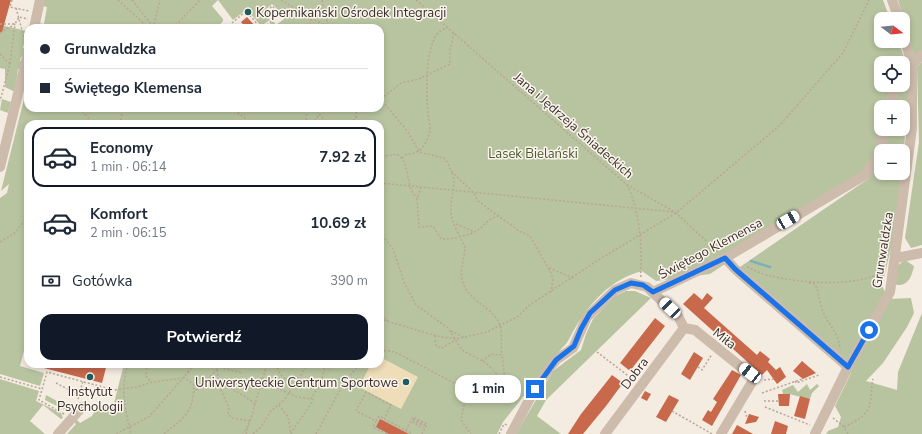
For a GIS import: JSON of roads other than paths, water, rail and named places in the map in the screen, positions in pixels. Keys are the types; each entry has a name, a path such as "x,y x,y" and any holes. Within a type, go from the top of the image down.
{"street":[{"path":"35,21 40,0"},
{"path":"892,0 896,12"},
{"path":"907,48 912,65 922,55"},
{"path":"0,167 24,62"},
{"name":"Grunwaldzka","path":"816,431 848,367 890,292 896,258 912,128 912,65"},
{"name":"Świętego Klemensa","path":"511,434 529,400 553,364 574,346 590,313 610,294 621,286 631,283 643,285 653,292 725,258 865,175 880,154 883,136"},
{"path":"896,258 922,253"},
{"path":"725,258 735,269 848,367"},
{"path":"653,292 678,316 684,328"},
{"name":"Miła","path":"684,328 695,330 752,376 752,382 721,434"},
{"name":"Dobra","path":"605,434 684,328"},
{"path":"58,434 82,407"}],"waterway":[{"path":"751,261 770,267"}],"place":[{"name":"Kopernikański Ośrodek Integracji","path":"248,12"},
{"name":"Instytut Psychologii","path":"90,377"},
{"name":"Uniwersyteckie Centrum Sportowe","path":"406,382"}],"park label":[{"name":"Lasek Bielański","path":"533,153"}]}
